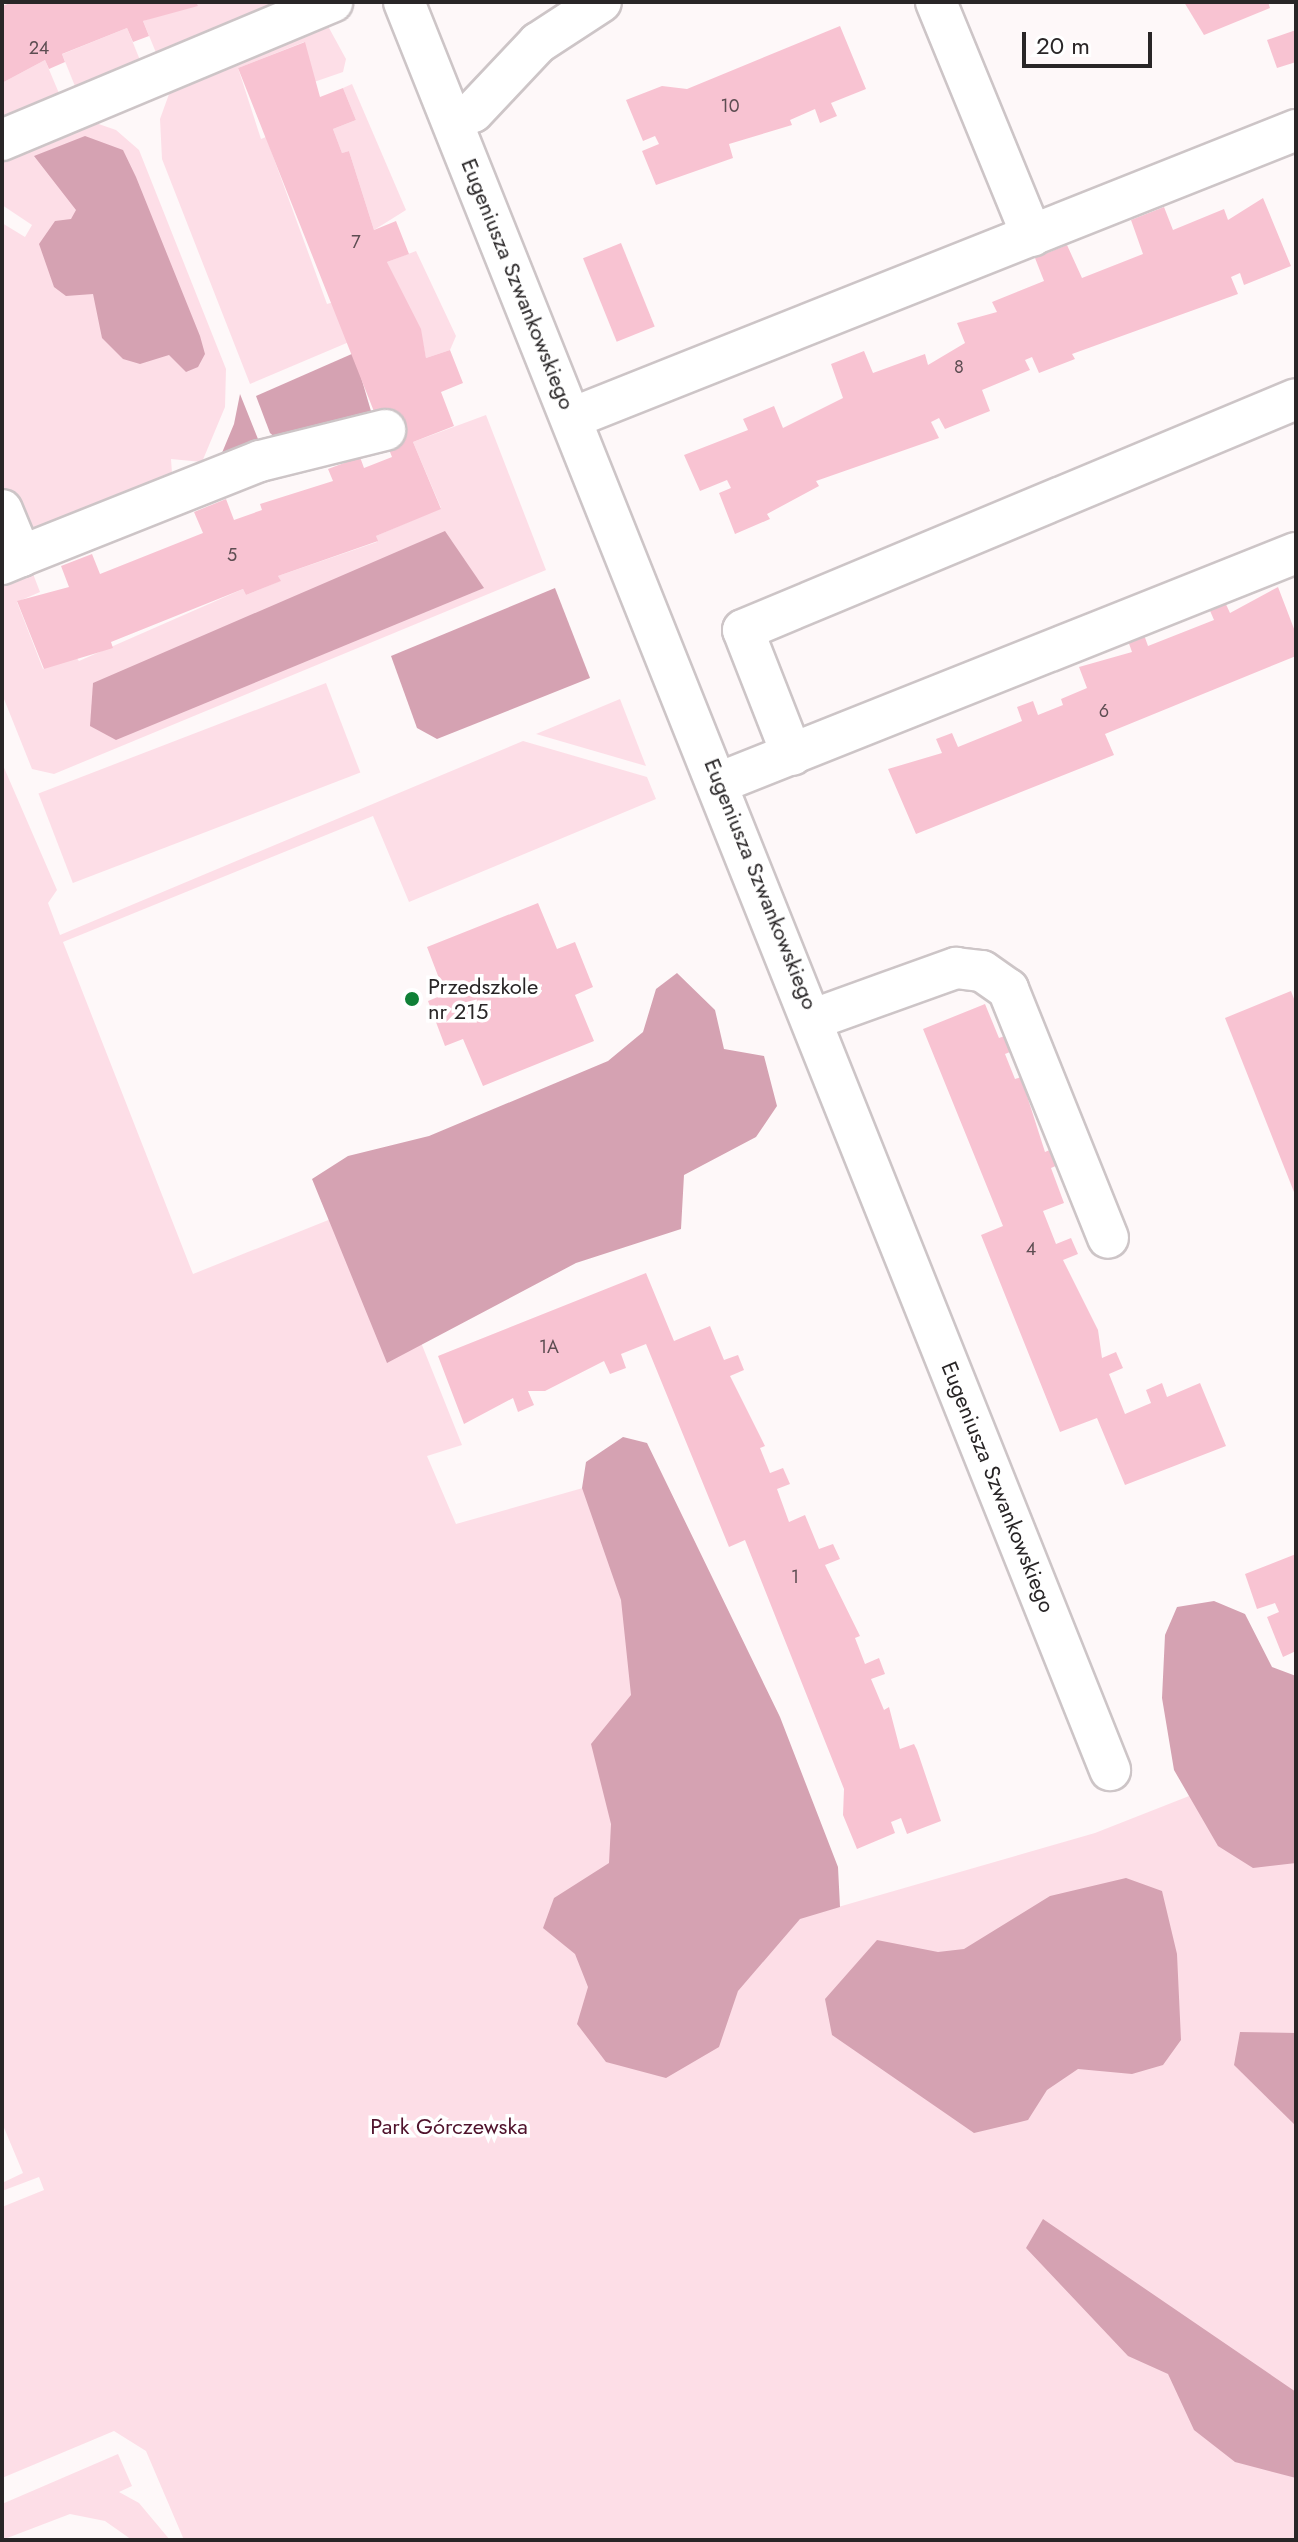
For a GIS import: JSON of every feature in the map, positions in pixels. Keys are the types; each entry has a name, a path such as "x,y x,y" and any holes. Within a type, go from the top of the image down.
{"street":[{"path":"2,140 332,2"},
{"name":"Eugeniusza Szwankowskiego","path":"404,2 721,782 1110,1770"},
{"path":"452,120 473,112 538,43 601,2"},
{"path":"936,2 1032,236"},
{"path":"572,418 1296,130"},
{"path":"792,755 743,630 1296,399"},
{"path":"2,510 12,560 260,461 385,430"},
{"path":"721,782 1296,553"},
{"path":"814,1019 956,968 982,971 1008,989 1108,1238"}],"green space":[{"path":"196,2 302,2 159,60 143,21"},
{"path":"323,17 346,59 343,72 314,82 304,42 238,68 261,139 266,137 327,304 334,302 349,342 250,384 162,159 160,119 173,83"},
{"path":"127,28 142,65 77,91 62,54"},
{"path":"45,60 61,98 2,127 2,83"},
{"path":"352,84 406,210 374,230 349,151 342,153 333,129 356,120 343,88"},
{"path":"87,120 116,130 139,150 226,369 225,407 202,462 171,459 172,473 162,485 39,535 18,527 2,487 2,223 25,237 32,225 2,205 2,146"},
{"path":"416,251 456,336 450,350 426,358 420,329 387,262"},
{"path":"486,415 546,570 54,774 32,769 2,694 2,578 30,566 40,592 17,602 43,669 75,656 79,661 243,589 246,595 280,581 278,576 377,542 376,536 441,508 413,442"},
{"path":"326,683 360,773 73,883 38,793"},
{"path":"620,699 646,766 536,734"},
{"name":"Park Górczewska","path":"523,741 647,777 656,799 409,902 373,816 63,942 193,1274 366,1205 462,1445 427,1456 456,1524 618,1478 800,1918 1095,1833 1296,1754 1296,2540 184,2540 146,2451 114,2431 2,2478 2,2207 44,2190 39,2177 2,2191 2,2183 23,2173 2,2123 2,763 57,890 48,903 60,935"},
{"path":"118,2454 132,2486 119,2492 139,2503 170,2540 132,2540 105,2521 70,2514 2,2540 2,2504"}],"shaded area":[{"path":"85,136 123,150 200,336 205,354 198,367 186,372 169,355 140,364 123,359 102,338 93,294 66,296 54,287 39,244 55,221 71,219 76,210 34,156"},
{"path":"354,353 373,418 277,439 270,433 256,396"},
{"path":"240,394 258,439 219,460 234,424"},
{"path":"445,531 484,588 116,740 90,726 93,683"},
{"path":"555,588 590,678 437,739 417,728 391,656"},
{"path":"677,973 715,1010 724,1049 764,1056 777,1106 756,1137 684,1175 681,1229 576,1263 387,1363 312,1179 348,1156 429,1136 608,1061 643,1032 656,989"},
{"path":"623,1437 647,1443 780,1717 838,1867 840,1907 800,1919 738,1991 719,2047 666,2078 606,2062 577,2024 588,1987 575,1954 543,1928 554,1898 609,1863 611,1824 591,1744 631,1695 621,1600 582,1488 586,1462"},
{"path":"1214,1601 1245,1614 1272,1667 1296,1676 1296,1863 1253,1868 1218,1846 1174,1770 1162,1698 1165,1635 1177,1607"},
{"path":"1126,1878 1162,1891 1177,1954 1181,2040 1163,2065 1132,2074 1078,2069 1047,2090 1028,2120 974,2133 832,2035 825,1999 877,1940 938,1952 964,1949 1050,1896"},
{"path":"1240,2032 1296,2033 1296,2126 1234,2065"},
{"path":"1043,2219 1296,2392 1296,2478 1235,2462 1194,2430 1168,2374 1128,2356 1026,2248"}],"building":[{"path":"13,2 196,2 198,6 143,21 149,36 133,42 127,28 62,54 65,62 49,69 45,60 2,83 2,6"},
{"path":"1184,2 1268,2 1270,8 1204,35"},
{"path":"840,26 866,89 831,103 837,116 820,123 815,109 790,120 792,125 729,144 733,158 656,185 642,151 659,144 655,136 643,141 626,100 662,86 687,89"},
{"path":"1296,30 1296,62 1277,68 1267,40"},
{"path":"305,42 320,97 343,88 356,120 333,129 342,153 349,151 374,230 396,221 409,254 387,262 421,329 426,358 450,350 463,383 441,392 454,426 413,442 441,509 376,536 378,541 278,576 281,581 246,595 243,589 111,642 113,648 44,669 17,601 69,587 61,566 92,554 100,574 203,533 194,512 226,499 234,520 262,510 260,504 333,481 328,469 360,457 364,468 392,457 238,68"},
{"path":"1263,198 1291,266 1244,285 1240,273 1231,277 1238,294 1072,354 1075,359 1039,373 1032,357 1025,360 1030,370 982,390 990,411 945,429 939,418 931,422 939,438 816,481 819,486 767,514 770,519 735,534 719,493 731,488 727,480 700,491 684,455 748,430 743,419 774,406 783,428 843,398 831,364 864,351 873,373 925,354 928,365 965,343 957,323 997,312 992,302 1044,281 1035,258 1067,245 1082,278 1143,254 1131,220 1164,207 1173,230 1224,209 1228,220"},
{"path":"621,243 655,326 617,342 583,258"},
{"path":"1278,587 1296,634 1296,656 1105,734 1114,755 916,834 888,769 942,753 936,739 952,733 958,747 1022,721 1017,707 1033,701 1038,715 1063,705 1061,699 1087,688 1079,667 1132,652 1127,638 1143,632 1148,646 1214,620 1208,606 1224,600 1230,613"},
{"path":"538,903 557,949 575,942 593,987 575,995 594,1041 483,1086 463,1039 445,1046 428,1001 445,994 427,947"},
{"path":"1291,991 1296,1004 1296,1197 1225,1018"},
{"path":"985,1004 999,1038 1013,1033 1020,1048 1005,1054 1015,1079 1021,1077 1045,1152 1059,1146 1065,1162 1051,1168 1064,1203 1043,1211 1056,1244 1071,1238 1078,1254 1063,1260 1098,1330 1102,1358 1116,1352 1123,1368 1109,1374 1125,1414 1151,1403 1146,1390 1162,1383 1167,1397 1200,1383 1226,1446 1125,1485 1097,1418 1060,1432 981,1235 1003,1226 923,1029"},
{"path":"646,1273 674,1341 710,1326 724,1360 738,1355 744,1370 730,1376 765,1446 760,1448 770,1473 783,1468 790,1484 777,1489 789,1522 805,1515 819,1549 833,1544 840,1559 825,1565 860,1636 855,1638 865,1664 879,1658 885,1674 871,1679 884,1710 889,1707 900,1749 914,1744 917,1750 941,1821 907,1834 901,1818 891,1822 895,1833 857,1849 843,1815 844,1789 745,1540 729,1547 646,1344 621,1354 626,1368 610,1374 604,1361 545,1391 528,1391 534,1405 518,1412 513,1398 464,1424 438,1356"},
{"path":"1296,1554 1296,1651 1283,1657 1267,1617 1279,1612 1275,1603 1257,1609 1245,1574"}],"place":[{"name":"Przedszkole nr 215","path":"412,999"}]}
